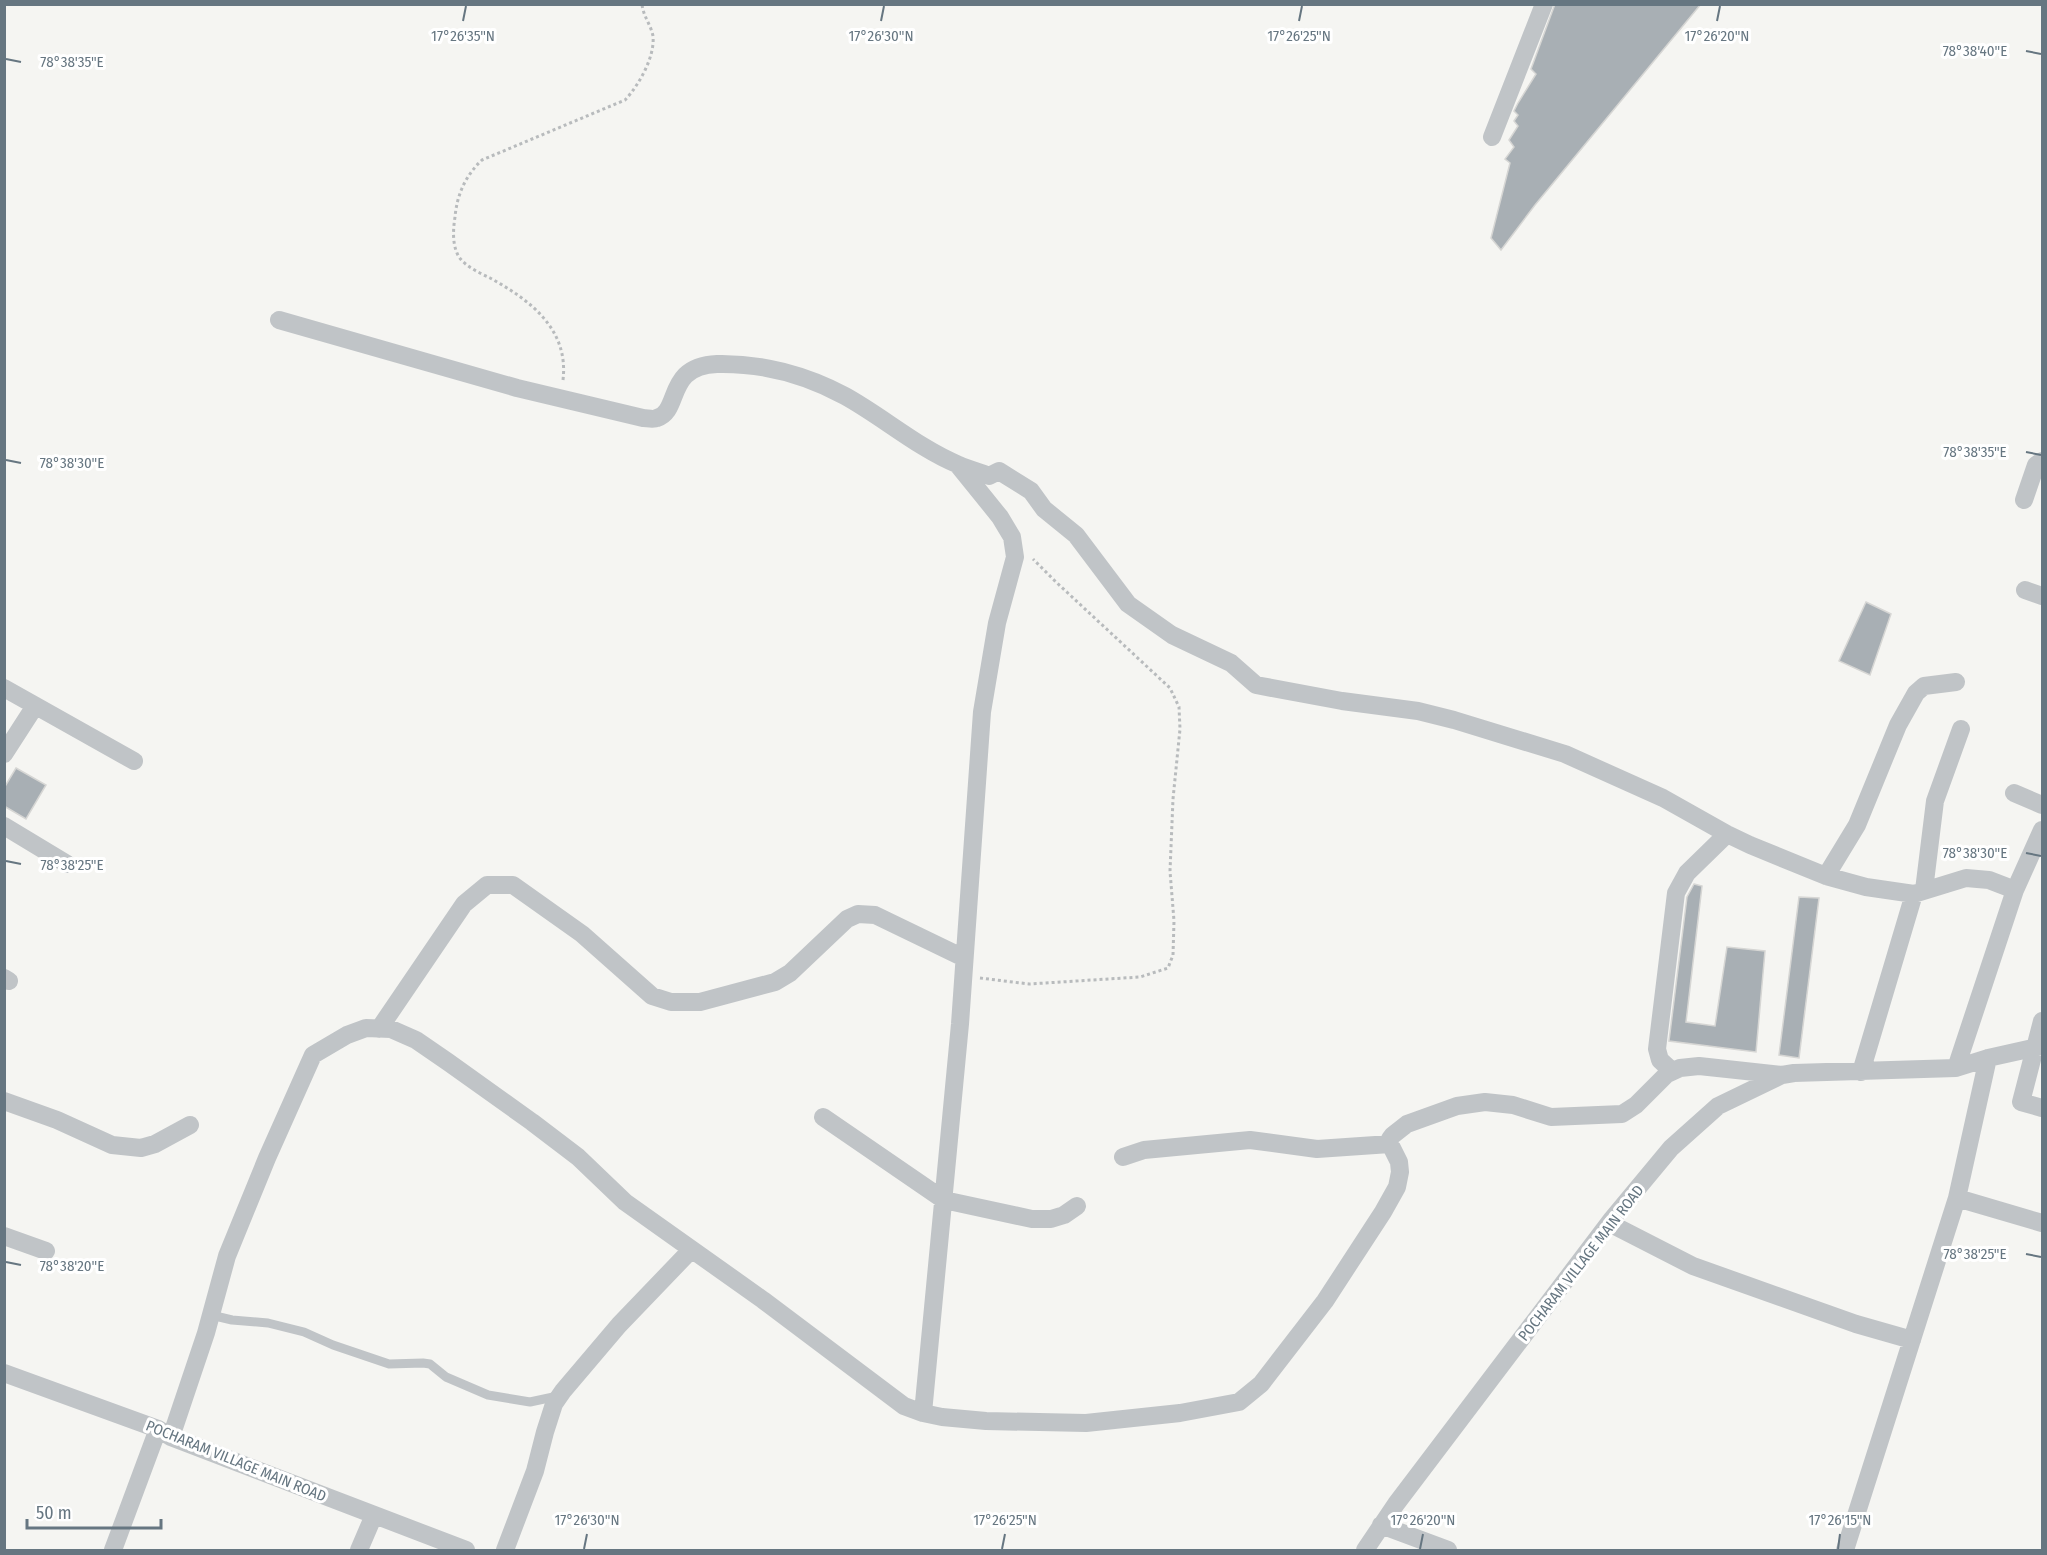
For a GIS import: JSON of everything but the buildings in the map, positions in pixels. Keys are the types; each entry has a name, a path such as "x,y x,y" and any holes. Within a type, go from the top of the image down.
{"street":[{"path":"1492,137 1544,4"},
{"path":"279,320 434,366 560,400 643,418 657,418 664,412 681,379 690,371 705,364 757,366 804,378 846,397 957,465 989,476 999,471 1031,491 1044,509 1076,535 1128,604 1172,635 1232,663 1256,685 1342,701 1418,711 1565,754 1663,798 1727,834 1826,876 1866,887 1919,892 1966,878 1989,880 2015,890"},
{"path":"2024,500 2036,465 2043,461"},
{"path":"923,1413 963,977 982,712 997,623 1015,557 1012,537 1000,517 957,465"},
{"path":"2025,590 2043,596"},
{"path":"1826,876 1857,825 1898,725 1916,693 1924,686 1956,682"},
{"path":"4,688 134,762"},
{"path":"4,754 35,706"},
{"path":"1862,1072 1919,892 1935,801 1961,729"},
{"path":"2014,793 2043,805"},
{"path":"4,826 67,864"},
{"path":"1956,1068 2015,890 2043,830"},
{"path":"1672,1071 1660,1060 1657,1049 1676,892 1687,873 1727,834"},
{"path":"379,1029 464,904 487,885 513,885 582,933 652,996 671,1002 699,1002 776,982 790,973 847,919 858,914 875,915 964,958"},
{"path":"2043,1021 2038,1048 2021,1102 2043,1108"},
{"path":"113,1551 165,1433 211,1315 227,1256 313,1055 347,1035 366,1028 391,1029 416,1040 473,1079 578,1157 625,1202 763,1300 904,1406 942,1417 986,1420 1086,1423 1180,1413 1239,1402 1261,1384 1325,1301 1383,1212 1397,1187 1400,1172 1399,1162 1390,1144 1393,1135 1407,1124 1457,1106 1485,1102 1513,1105 1551,1117 1622,1114 1636,1106 1667,1074 1680,1068 1699,1066 1782,1075"},
{"name":"POCHARAM VILLAGE MAIN ROAD","path":"1365,1551 1381,1526 1609,1223 1671,1149 1718,1106 1782,1075 1956,1068 1988,1058 2038,1048"},
{"path":"1845,1551 1957,1198 1988,1058"},
{"path":"4,1101 57,1120 112,1145 141,1148 155,1144 190,1125"},
{"path":"823,1117 944,1200 1032,1219 1052,1219 1064,1215 1077,1206"},
{"path":"1123,1157 1144,1150 1250,1140 1317,1149 1390,1144"},
{"path":"1957,1198 2043,1223"},
{"path":"1609,1223 1693,1266 1856,1324 1912,1340"},
{"path":"4,1236 46,1251"},
{"path":"505,1551 535,1471 544,1431 554,1404 619,1325 690,1250"},
{"name":"POCHARAM VILLAGE MAIN ROAD","path":"4,1373 165,1433 466,1551"},
{"path":"359,1551 374,1515"},
{"path":"1381,1526 1448,1551"}],"lane":[{"path":"211,1315 232,1320 268,1323 304,1332 333,1345 388,1364 430,1364 446,1377 488,1395 530,1402 560,1395"}],"path":[{"path":"560,400 564,366 556,336 538,310 515,292 471,268 459,258 453,236 455,210 464,181 482,160 626,100 637,88 648,65 653,36 642,4"},
{"path":"963,977 1029,984 1140,977 1168,968 1173,955 1170,871 1173,799 1180,729 1179,707 1170,688 1056,582 1012,537"}]}
